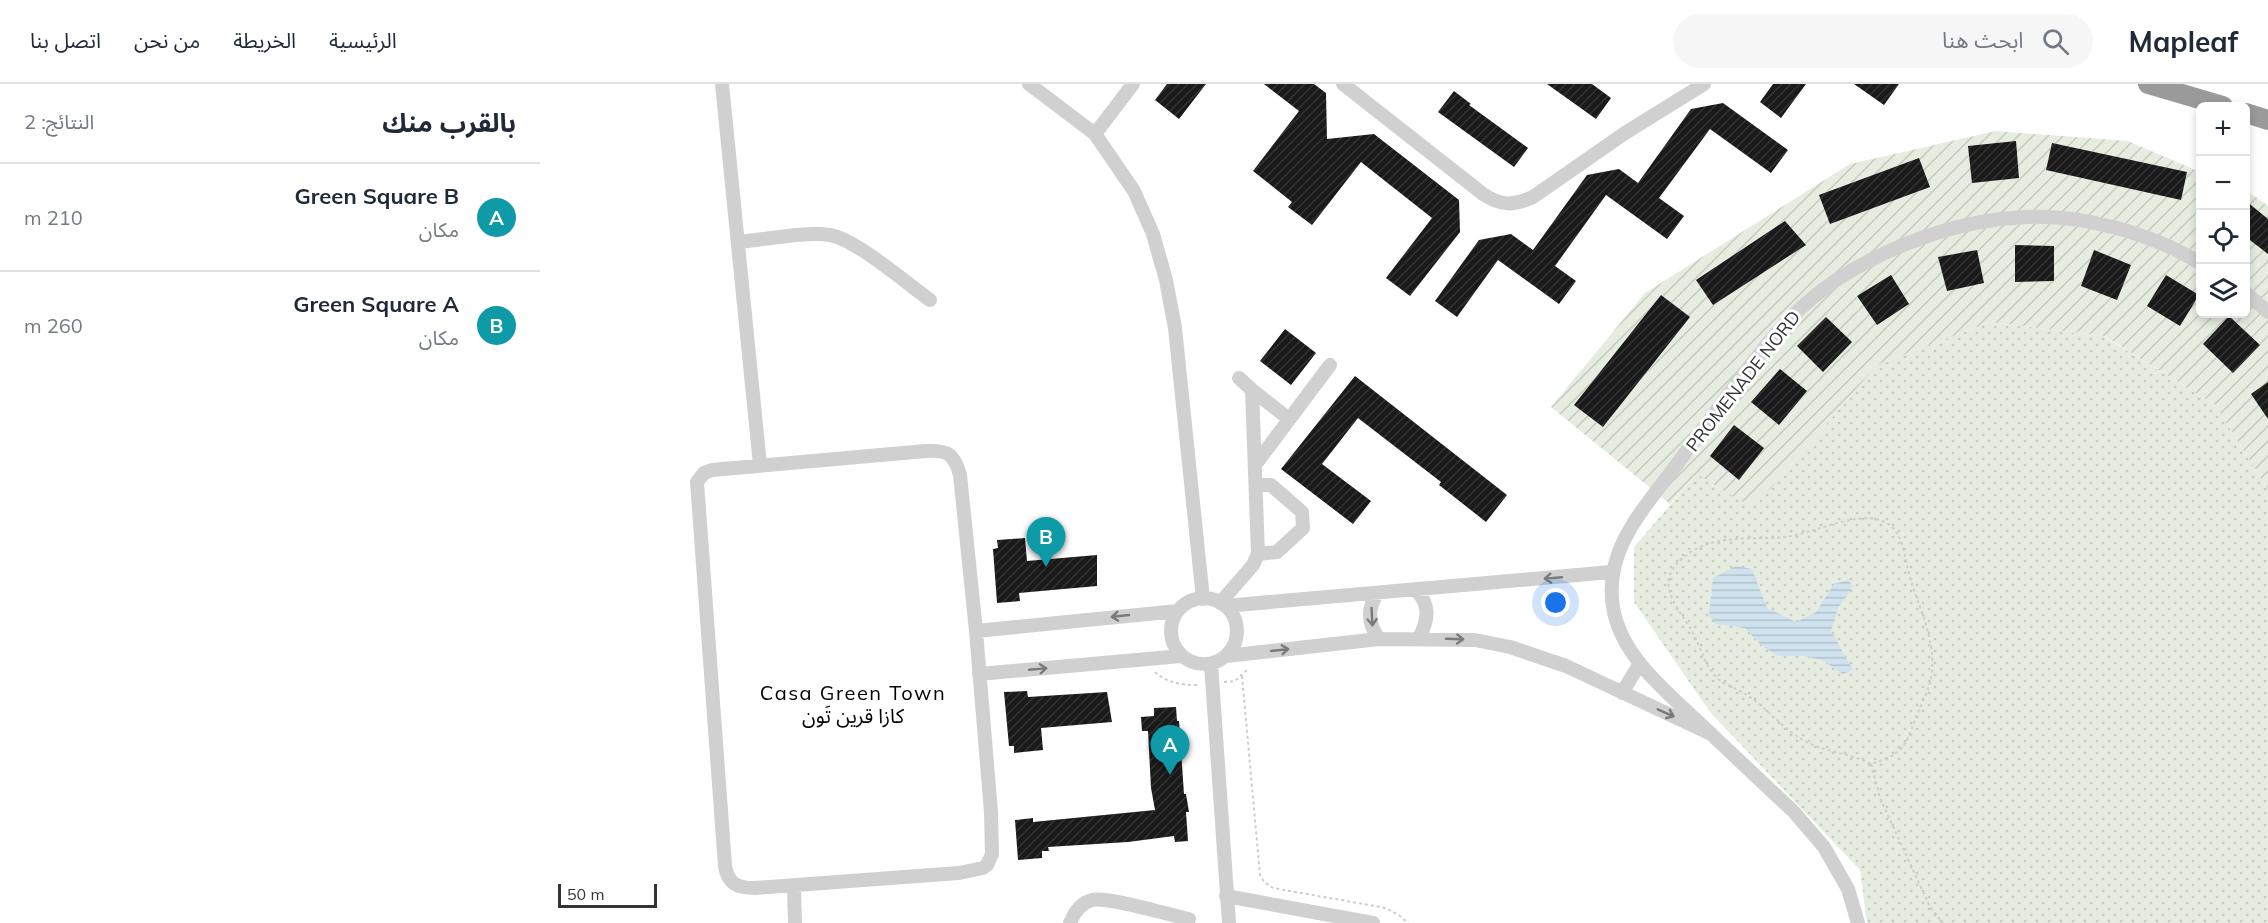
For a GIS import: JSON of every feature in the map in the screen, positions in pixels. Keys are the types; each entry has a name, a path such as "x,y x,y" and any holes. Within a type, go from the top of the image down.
{"highway":[{"path":"2148,84 2209,102"},
{"path":"2250,114 2268,120"}],"street":[{"path":"722,84 760,465"},
{"path":"1029,84 1095,134 1126,178 1153,234 1167,280 1176,336 1203,599"},
{"path":"1095,134 1132,84"},
{"path":"1343,84 1483,194 1501,204 1533,197 1625,133 1704,84"},
{"name":"PROMENADE NORD","path":"1611,573 1619,547 1625,537 1700,432 1778,331 1811,299 1866,263 1948,230 1996,219 2027,217 2080,221 2115,228 2150,240 2196,261"},
{"path":"738,242 816,234 838,237 855,245 930,300"},
{"path":"2250,296 2268,312"},
{"path":"1255,465 1330,365"},
{"path":"1239,378 1289,418"},
{"path":"1223,604 1253,565 1258,554 1252,390"},
{"path":"926,451 942,451 950,455 957,464 961,482 976,631 991,820 992,854 987,865 977,871 754,888 739,887 728,879 725,866 696,488 700,477 708,471 760,465 926,451"},
{"path":"1256,485 1271,485 1302,512 1304,520 1303,528 1276,552 1258,554"},
{"path":"1711,734 1566,666 1510,647 1475,640 1379,639 1226,656 1211,664 1192,662 1182,656 1174,646 1171,634 1172,622 1178,611 1187,603 1203,599 1223,604 1377,594 1611,573 1613,608 1627,647 1711,734 1794,812 1824,848 1848,889 1858,923"},
{"path":"1416,590 1426,604 1427,615 1419,638"},
{"path":"1377,594 1372,603 1370,619 1379,639"},
{"path":"1223,604 1235,619 1237,631 1233,647 1226,656"},
{"path":"976,631 1178,611"},
{"path":"979,674 1182,656"},
{"path":"1622,693 1640,663"},
{"path":"1211,664 1229,923"},
{"path":"794,886 795,923"},
{"path":"1226,896 1373,923"},
{"path":"1070,923 1078,908 1084,903 1100,899 1189,919"}],"path":[{"path":"1855,519 1877,519 1894,528 1901,539 1907,570 1928,629 1932,651 1931,678 1906,745 1897,752 1871,764 1805,741 1752,699 1715,676 1670,594 1670,574 1682,558 1693,550 1721,541 1795,535 1855,519"},
{"path":"1212,683 1235,681 1263,652"},
{"path":"1146,659 1163,679 1181,685 1197,685"},
{"path":"1242,676 1260,875 1264,882 1273,888 1386,909 1408,923"},
{"path":"1871,764 1880,798 1930,907 1942,923"}],"shaded area":[{"path":"1996,131 2128,141 2196,170 2196,318 2250,318 2250,194 2268,206 2268,489 2215,405 2104,336 1990,322 1877,365 1771,488 1747,505 1697,474 1670,504 1551,407 1645,293 1850,164"},
{"path":"1990,322 2103,336 2215,405 2268,489 2268,923 1867,923 1860,870 1710,712 1634,602 1634,547 1697,474 1771,488 1877,365"}],"water":[{"path":"1736,566 1752,569 1767,608 1796,622 1816,612 1834,584 1848,580 1853,586 1838,608 1831,631 1853,670 1843,674 1822,660 1804,656 1778,656 1761,645 1745,628 1716,624 1709,615 1713,578"}],"building":[{"path":"1167,84 1206,84 1179,119 1155,100"},
{"path":"1264,84 1314,84 1326,93 1327,139 1374,134 1459,200 1460,232 1410,296 1386,278 1432,218 1361,162 1312,225 1288,207 1292,202 1253,171 1299,111"},
{"path":"1547,84 1592,84 1611,98 1596,119"},
{"path":"1773,84 1806,84 1781,118 1760,102"},
{"path":"1854,84 1899,84 1884,105"},
{"path":"1454,91 1471,104 1469,105 1528,148 1514,167 1438,112"},
{"path":"1723,103 1788,150 1771,173 1710,129 1659,198 1684,216 1667,239 1606,195 1555,266 1576,281 1559,304 1498,260 1457,317 1435,301 1479,240 1511,234 1533,250 1587,175 1619,169 1638,183 1691,109"},
{"path":"2016,141 2019,178 1972,183 1968,146"},
{"path":"2052,143 2187,172 2181,200 2046,170"},
{"path":"1919,158 1930,187 1830,224 1819,195"},
{"path":"2250,204 2268,219 2268,254 2250,240"},
{"path":"1785,221 1806,245 1713,305 1696,280"},
{"path":"2015,245 2054,246 2054,281 2015,282"},
{"path":"1977,250 1984,283 1947,291 1938,257"},
{"path":"2094,250 2131,265 2117,300 2081,286"},
{"path":"1891,275 1909,304 1877,325 1857,296"},
{"path":"2166,275 2196,293 2196,300 2180,326 2147,306"},
{"path":"1661,295 1690,317 1603,427 1574,405"},
{"path":"1826,317 1852,342 1823,372 1797,346"},
{"path":"2227,318 2231,318 2260,345 2233,373 2203,344"},
{"path":"1285,329 1316,353 1291,385 1260,361"},
{"path":"1780,369 1807,391 1779,425 1751,402"},
{"path":"1355,376 1507,495 1486,522 1439,485 1441,482 1358,418 1322,464 1371,501 1353,524 1281,469"},
{"path":"2268,382 2268,419 2251,394"},
{"path":"1734,425 1764,448 1739,480 1710,456"},
{"path":"1025,538 1027,561 1097,555 1097,586 1019,593 1020,601 997,603 993,549 998,548 997,540"},
{"path":"1027,691 1028,697 1107,692 1112,722 1041,728 1043,750 1014,753 1014,746 1009,746 1004,692"},
{"path":"1176,707 1184,794 1186,794 1189,812 1186,812 1188,841 1175,842 1174,836 1128,842 1048,847 1049,851 1042,851 1042,858 1018,860 1015,820 1033,818 1033,822 1155,810 1151,788 1148,731 1142,731 1141,717 1154,716 1154,708"}],"place":[{"name":"Green Square A","path":"1046,567"},
{"name":"Green Square B","path":"1170,775"}],"district":[{"name":"Casa Green Town كازا قرين تَون","path":"853,704"}]}
